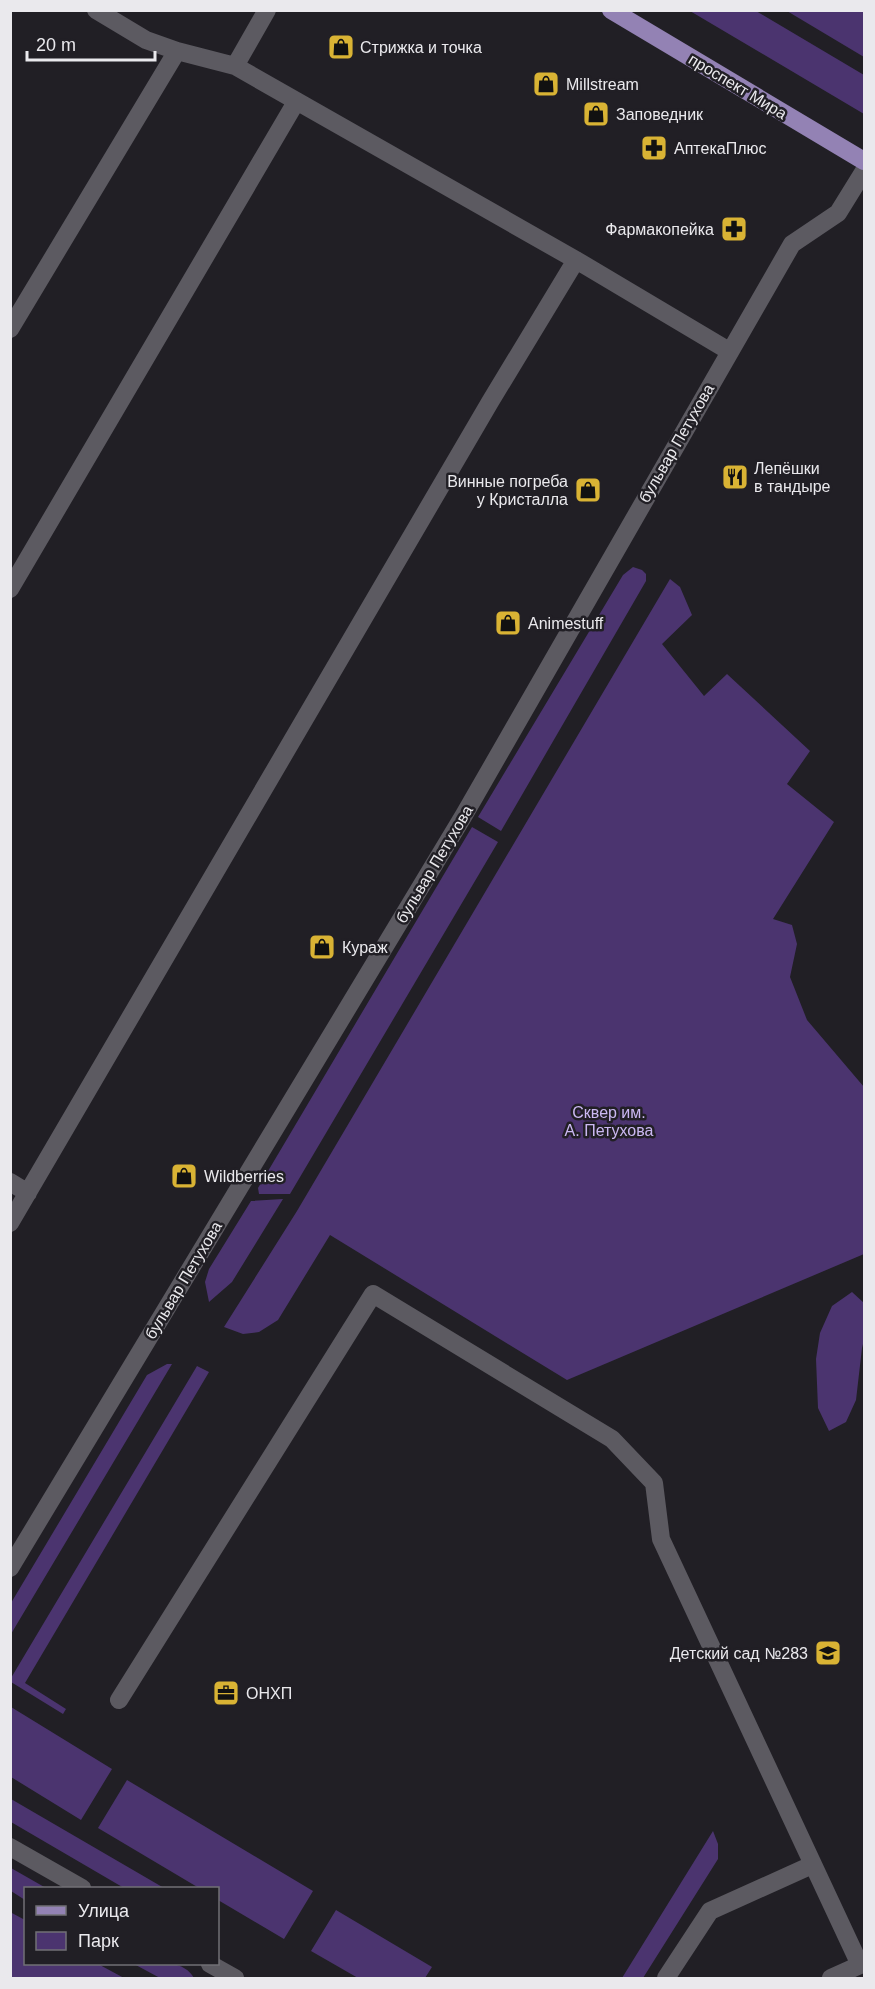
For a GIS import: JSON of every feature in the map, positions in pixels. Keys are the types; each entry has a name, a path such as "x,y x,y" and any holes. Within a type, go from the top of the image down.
{"main road":[{"name":"проспект Мира","path":"611,10 864,161"}],"street":[{"path":"96,10 146,40 177,51 235,66 576,260 729,351"},
{"path":"235,66 267,10"},
{"path":"10,329 177,51"},
{"path":"10,589 296,102"},
{"name":"бульвар Петухова","path":"10,1568 464,815 792,244 838,213 864,171"},
{"path":"10,1223 490,402 576,260"},
{"path":"10,1182 28,1193"},
{"path":"118,1700 373,1294 612,1439 654,1483 661,1539 860,1965 831,1978"},
{"path":"10,1847 80,1887"},
{"path":"666,1978 710,1911 812,1865"},
{"path":"212,1965 235,1978"}],"green space":[{"path":"690,11 756,11 864,75 864,114"},
{"path":"787,11 864,11 864,57"},
{"path":"633,567 646,574 646,581 501,831 478,817 623,575"},
{"name":"Сквер им. А. Петухова","path":"670,579 680,587 692,615 662,644 704,696 727,674 810,751 787,784 834,822 773,919 792,925 797,944 790,977 807,1020 864,1087 864,1254 567,1380 330,1235 278,1320 259,1332 243,1334 224,1327 297,1211"},
{"path":"472,827 498,842 290,1194 259,1194 258,1188"},
{"path":"283,1199 232,1282 209,1302 205,1282 209,1269 251,1201"},
{"path":"852,1292 864,1303 864,1340 856,1400 846,1422 829,1431 818,1408 816,1359 820,1333 832,1306"},
{"path":"167,1364 172,1364 11,1634 11,1603 147,1375"},
{"path":"197,1366 209,1372 25,1683 66,1709 63,1714 11,1682 11,1678"},
{"path":"11,1707 112,1769 81,1820 11,1777"},
{"path":"127,1780 313,1891 284,1939 219,1901 219,1887 197,1887 98,1828"},
{"path":"11,1799 162,1887 122,1887 11,1822"},
{"path":"713,1831 718,1844 718,1859 643,1978 622,1978"},
{"path":"11,1868 44,1887 24,1887 24,1899 11,1891"},
{"path":"336,1910 432,1967 425,1978 358,1978 311,1951"},
{"path":"10,1912 24,1919 24,1965 100,1965 124,1978 11,1978"},
{"path":"136,1965 175,1965 183,1967 194,1978 160,1978"}],"place":[{"name":"Стрижка и точка","path":"341,47"},
{"name":"Millstream","path":"546,84"},
{"name":"Заповедник","path":"596,114"},
{"name":"АптекаПлюс","path":"654,148"},
{"name":"Фармакопейка","path":"734,229"},
{"name":"Лепёшки в тандыре","path":"735,477"},
{"name":"Винные погреба у Кристалла","path":"588,490"},
{"name":"Animestuff","path":"508,623"},
{"name":"Кураж","path":"322,947"},
{"name":"Wildberries","path":"184,1176"},
{"name":"Детский сад №283","path":"828,1653"},
{"name":"ОНХП","path":"226,1693"}]}
